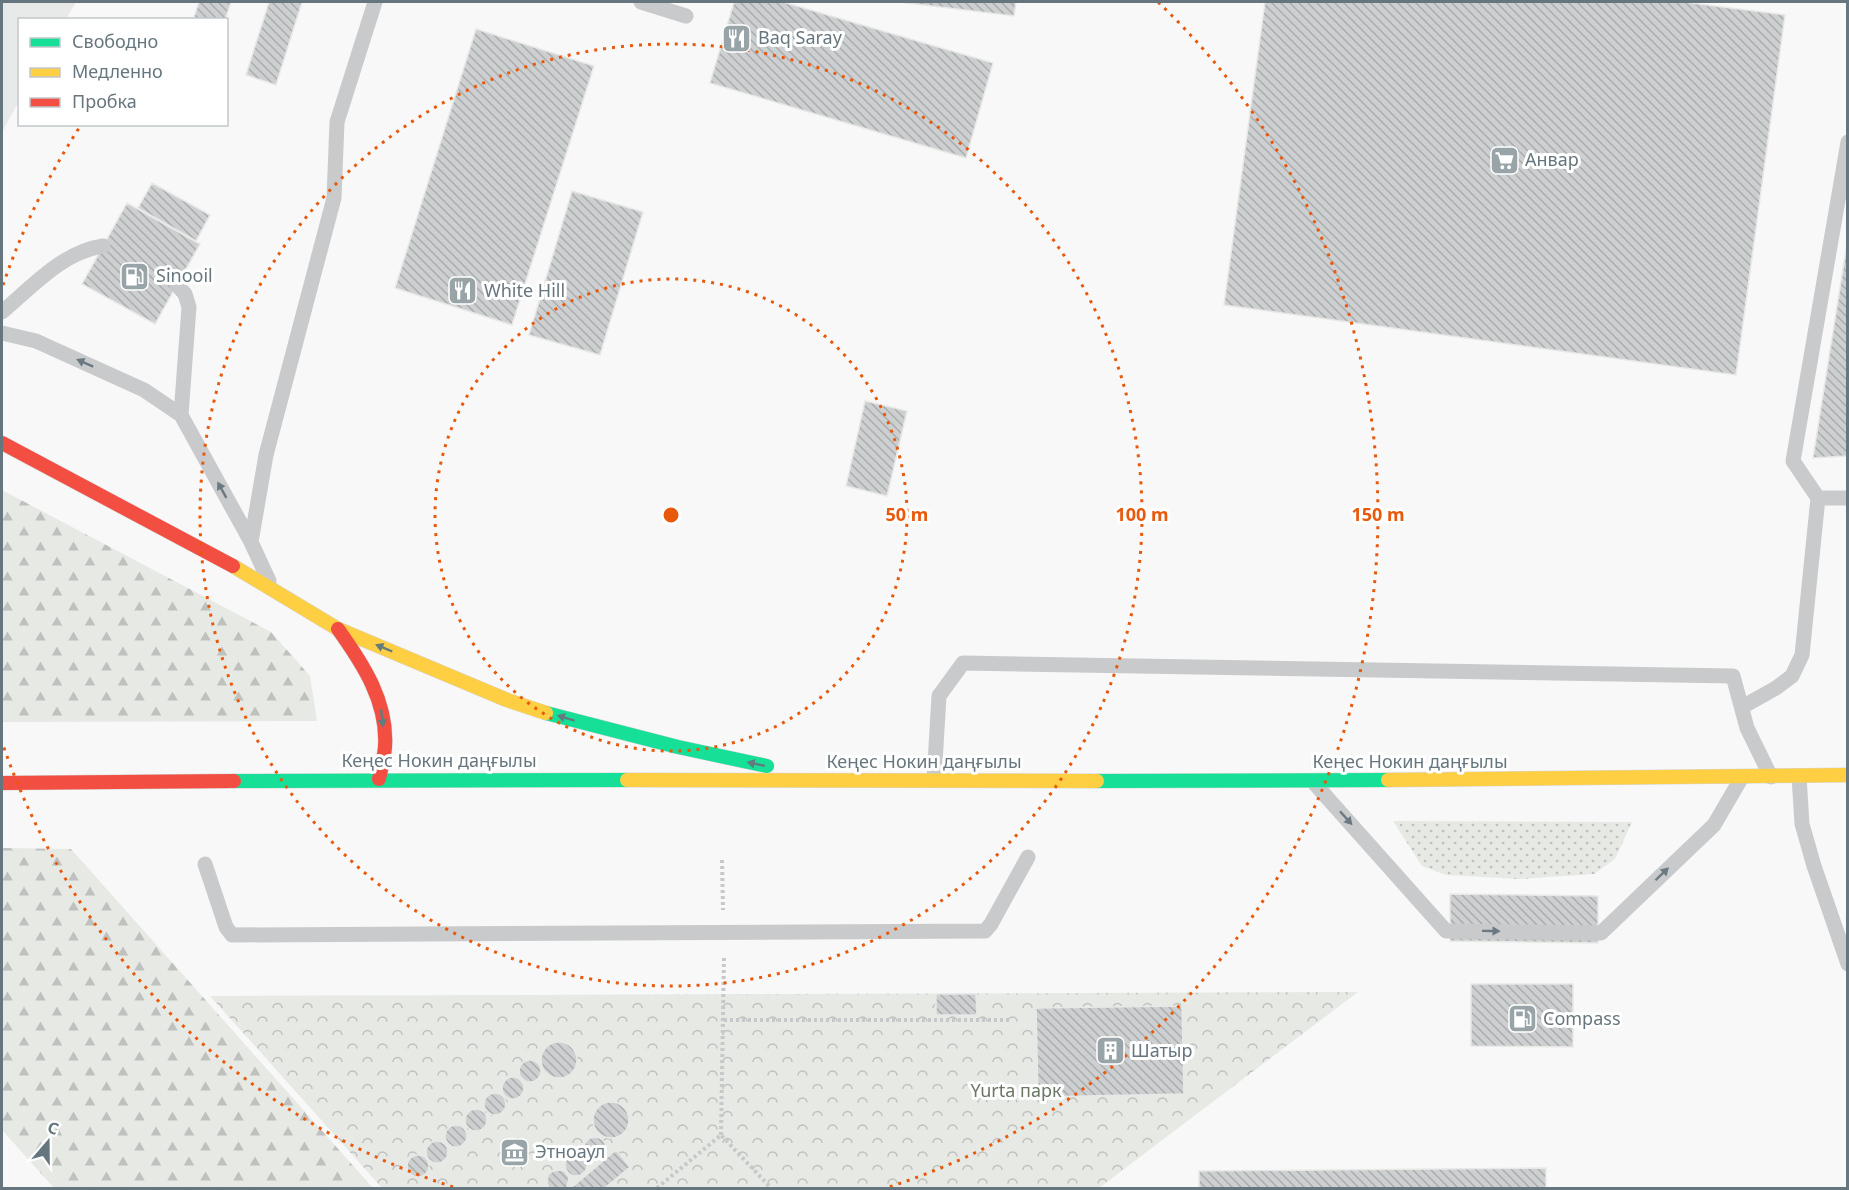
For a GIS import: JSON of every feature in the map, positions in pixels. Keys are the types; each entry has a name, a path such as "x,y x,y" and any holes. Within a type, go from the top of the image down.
{"highway":[{"path":"2,443 273,589 338,629 507,700 573,721 833,781"},
{"path":"338,629 364,665 380,705 385,746 379,779"},
{"name":"Кеңес Нокин даңғылы","path":"2,783 379,779 1303,781 1848,775"}],"lane":[{"path":"251,542 266,455 334,198 337,122 375,2"},
{"path":"642,2 686,16"},
{"path":"1742,707 1792,676 1802,655 1818,498 1793,461 1848,142"},
{"path":"2,312 71,255 87,248 103,246"},
{"path":"177,285 185,294 189,307 181,415"},
{"path":"2,333 36,341 144,390 181,415 251,542 273,589"},
{"path":"1818,498 1848,498"},
{"path":"934,780 939,696 963,663 1733,676 1747,728 1771,777"},
{"path":"1799,776 1802,824 1848,964"},
{"path":"1303,781 1316,784 1446,931 1601,933 1713,825 1742,777"},
{"path":"205,864 226,927 232,935 723,934 985,931 1028,857"}],"path":[{"path":"722,860 724,1020 721,1135 771,1188"},
{"path":"724,1020 1011,1020"},
{"path":"657,1188 721,1135"}],"shaded area":[{"path":"2,2 76,2 67,18 18,18 18,103 2,132"}],"green space":[{"path":"2,490 271,632 310,676 317,721 2,722"},
{"path":"1393,821 1632,822 1615,859 1594,874 1519,879 1446,875 1422,866"},
{"path":"2,848 71,849 373,1188 54,1188 2,1130"},
{"name":"Yurta парк","path":"1358,992 1099,1188 382,1188 210,996"}],"building":[{"path":"199,2 231,2 226,18 194,18"},
{"path":"269,2 302,2 276,85 246,75"},
{"path":"734,2 783,2 993,63 966,158 710,83"},
{"path":"899,2 1016,2 1014,16"},
{"name":"Анвар","path":"1265,2 1684,2 1785,15 1736,375 1224,305"},
{"path":"476,29 594,66 512,325 395,288"},
{"path":"152,183 210,215 196,241 138,208"},
{"path":"572,191 643,212 600,355 529,335"},
{"path":"127,203 200,244 155,324 82,284"},
{"path":"1848,237 1848,456 1813,458"},
{"path":"865,401 907,411 887,496 846,486"},
{"path":"1450,894 1598,896 1598,943 1450,941"},
{"path":"1471,984 1573,984 1573,1047 1471,1046"},
{"path":"936,994 976,994 977,1015 936,1015"},
{"name":"Шатыр","path":"1182,1006 1184,1094 1038,1097 1036,1008"},
{"path":"559,1042 572,1047 577,1060 572,1073 559,1078 546,1073 541,1060 546,1047"},
{"path":"526,1060 534,1060 541,1067 541,1075 534,1082 526,1082 519,1075 519,1067"},
{"path":"513,1077 521,1080 524,1088 521,1096 513,1099 505,1096 502,1088 505,1080"},
{"path":"491,1093 499,1093 506,1100 506,1108 499,1115 491,1115 484,1108 484,1100"},
{"path":"611,1102 624,1107 629,1120 624,1133 611,1138 598,1133 593,1120 598,1107"},
{"path":"472,1109 480,1109 487,1116 487,1124 480,1131 472,1131 465,1124 465,1116"},
{"path":"452,1125 460,1125 467,1132 467,1140 460,1147 452,1147 445,1140 445,1132"},
{"path":"591,1137 599,1137 606,1144 606,1152 599,1159 591,1159 584,1152 584,1144"},
{"path":"433,1141 441,1141 448,1148 448,1156 441,1163 433,1163 426,1156 426,1148"},
{"path":"616,1150 630,1167 605,1188 571,1188"},
{"path":"572,1154 580,1154 587,1161 587,1169 580,1176 572,1176 565,1169 565,1161"},
{"path":"414,1155 422,1155 429,1162 429,1170 422,1177 414,1177 407,1170 407,1162"},
{"path":"1546,1168 1546,1188 1199,1188 1199,1171"},
{"path":"560,1170 569,1177 567,1188 549,1188 548,1175"}],"traffic: fast":[{"path":"546,713 678,747 767,766"},
{"path":"234,781 627,780"},
{"path":"1097,781 1388,780"}],"traffic: slow":[{"path":"233,566 338,629 507,700 546,713"},
{"path":"1388,780 1848,775"},
{"path":"627,780 1097,781"}],"traffic: jam":[{"path":"2,443 233,566"},
{"path":"338,629 365,670 378,699 385,730 385,747 379,779"},
{"path":"2,783 234,781"}],"place":[{"name":"Baq Saray","path":"737,38"},
{"name":"Анвар","path":"1504,160"},
{"name":"Sinooil","path":"135,276"},
{"name":"White Hill","path":"463,291"},
{"name":"Compass","path":"1522,1019"},
{"name":"Шатыр","path":"1110,1051"},
{"name":"Этноаул","path":"514,1152"}]}
